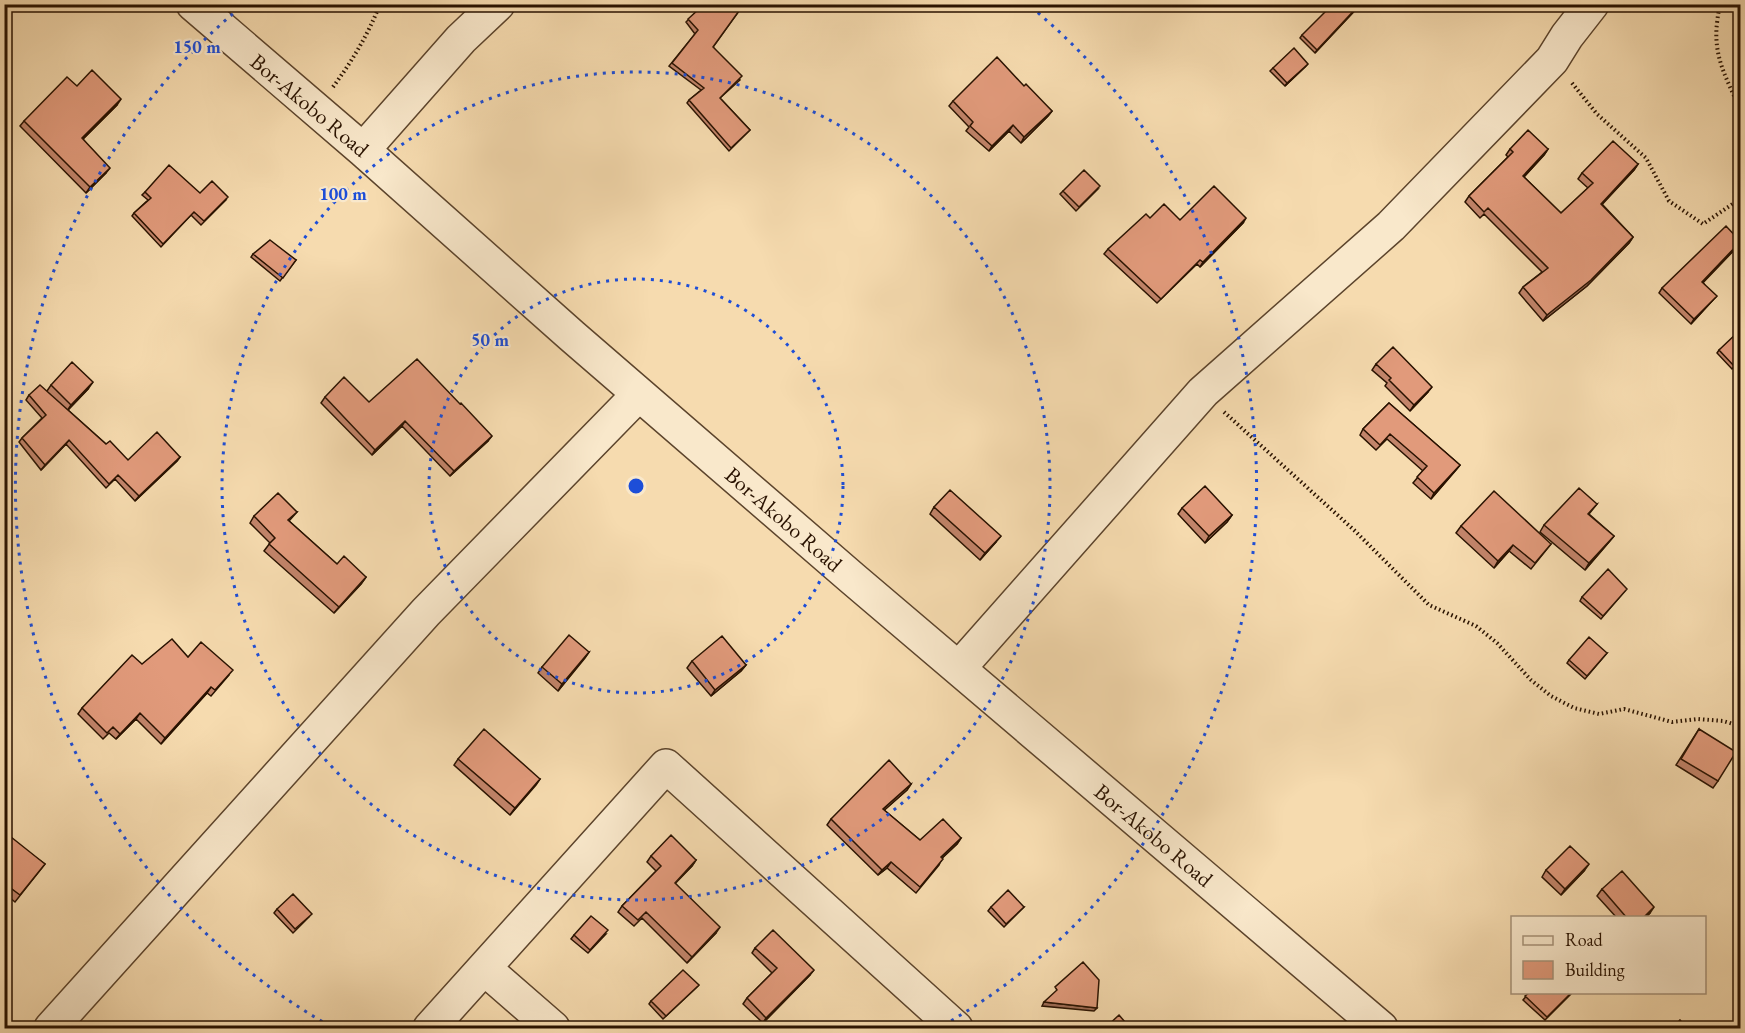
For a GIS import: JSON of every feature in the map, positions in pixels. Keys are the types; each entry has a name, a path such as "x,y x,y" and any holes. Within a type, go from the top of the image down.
{"street":[{"name":"Bor-Akobo Road","path":"193,4 363,150 639,394 1381,1029"},
{"path":"363,150 462,39 498,4"},
{"path":"959,668 1203,392 1390,226 1552,60 1566,36 1592,4"},
{"path":"51,1029 426,612 639,394"},
{"path":"430,1029 666,766 956,1029"},
{"path":"484,968 553,1029"}],"path":[{"path":"317,111 353,59 370,30 380,4"},
{"path":"1722,4 1719,9 1716,34 1718,58 1740,109"},
{"path":"1552,60 1597,114 1646,158 1669,201 1703,224 1740,200"},
{"path":"1203,392 1354,530 1429,605 1476,626 1497,643 1531,680 1551,696 1574,708 1599,714 1624,709 1672,722 1698,719 1723,721 1740,726"}],"building":[{"path":"694,4 744,4 713,47 742,76 720,98 750,130 731,148 689,100 704,88 672,63 698,30 688,19 699,9"},
{"path":"1333,4 1360,4 1317,50 1302,35"},
{"path":"1294,48 1308,64 1287,83 1273,68"},
{"path":"997,57 1052,111 1024,137 1013,125 992,146 970,126 973,122 953,101"},
{"path":"92,70 121,99 82,138 110,168 90,187 24,121 67,77 77,86"},
{"path":"1528,130 1548,149 1523,176 1561,213 1593,183 1582,173 1613,141 1638,164 1601,204 1633,237 1591,280 1547,315 1523,287 1548,268 1488,208 1484,212 1469,196 1513,152 1510,149"},
{"path":"169,165 200,193 212,181 228,197 204,221 194,212 163,244 134,213 151,198 145,192"},
{"path":"1084,170 1100,186 1079,207 1063,191"},
{"path":"1214,186 1246,218 1203,262 1200,260 1161,299 1108,249 1146,214 1150,218 1164,204 1180,220"},
{"path":"1726,226 1740,242 1702,282 1717,296 1694,319 1662,288"},
{"path":"270,240 296,260 283,278 253,254"},
{"path":"1738,332 1740,360 1734,366 1719,350"},
{"path":"1393,347 1432,387 1414,405 1376,364"},
{"path":"417,359 492,436 454,471 405,421 375,450 325,397 344,377 369,402"},
{"path":"72,362 93,382 71,405 51,385"},
{"path":"40,385 106,444 110,441 128,460 157,432 180,457 139,496 118,475 109,484 69,440 45,465 22,438 46,415 29,395"},
{"path":"1389,403 1460,465 1434,493 1417,477 1427,466 1390,434 1380,445 1363,429"},
{"path":"1205,486 1232,515 1209,536 1182,508"},
{"path":"1579,488 1597,504 1588,514 1614,536 1589,563 1544,525"},
{"path":"950,490 1001,536 985,553 934,507"},
{"path":"1494,491 1551,544 1535,563 1513,545 1498,561 1461,526"},
{"path":"278,493 297,512 288,520 337,564 344,556 366,577 339,607 269,544 275,538 254,516"},
{"path":"1608,569 1627,589 1603,616 1582,597"},
{"path":"569,635 589,652 562,684 542,667"},
{"path":"722,636 746,665 715,690 692,661"},
{"path":"1589,637 1607,653 1587,676 1569,660"},
{"path":"172,639 188,657 201,642 233,670 215,690 211,687 165,738 140,713 120,734 113,727 107,733 82,708 132,655 142,664"},
{"path":"484,729 540,779 515,808 458,759"},
{"path":"1699,729 1736,752 1718,781 1681,759"},
{"path":"889,760 911,784 883,809 920,840 943,819 961,838 941,857 943,859 920,887 891,862 882,870 831,819"},
{"path":"6,833 45,864 20,895 4,883 4,835"},
{"path":"671,835 696,860 675,883 720,927 692,957 646,912 638,920 622,906 661,866 651,856"},
{"path":"1570,846 1589,864 1565,889 1546,870"},
{"path":"1622,871 1654,907 1645,916 1625,916 1602,889"},
{"path":"1008,890 1024,907 1006,924 991,907"},
{"path":"293,894 312,914 295,929 277,909"},
{"path":"591,916 608,930 590,950 574,935"},
{"path":"773,930 814,970 766,1018 747,998 777,968 755,948"},
{"path":"4,941 10,946 4,952"},
{"path":"1083,962 1099,980 1097,1008 1044,1002 1057,990 1055,987"},
{"path":"683,970 699,985 666,1016 651,1001"},
{"path":"1528,994 1570,994 1547,1017 1525,996"},
{"path":"1119,1015 1131,1029 1104,1029"},
{"path":"1680,1020 1688,1029 1672,1029"}]}
